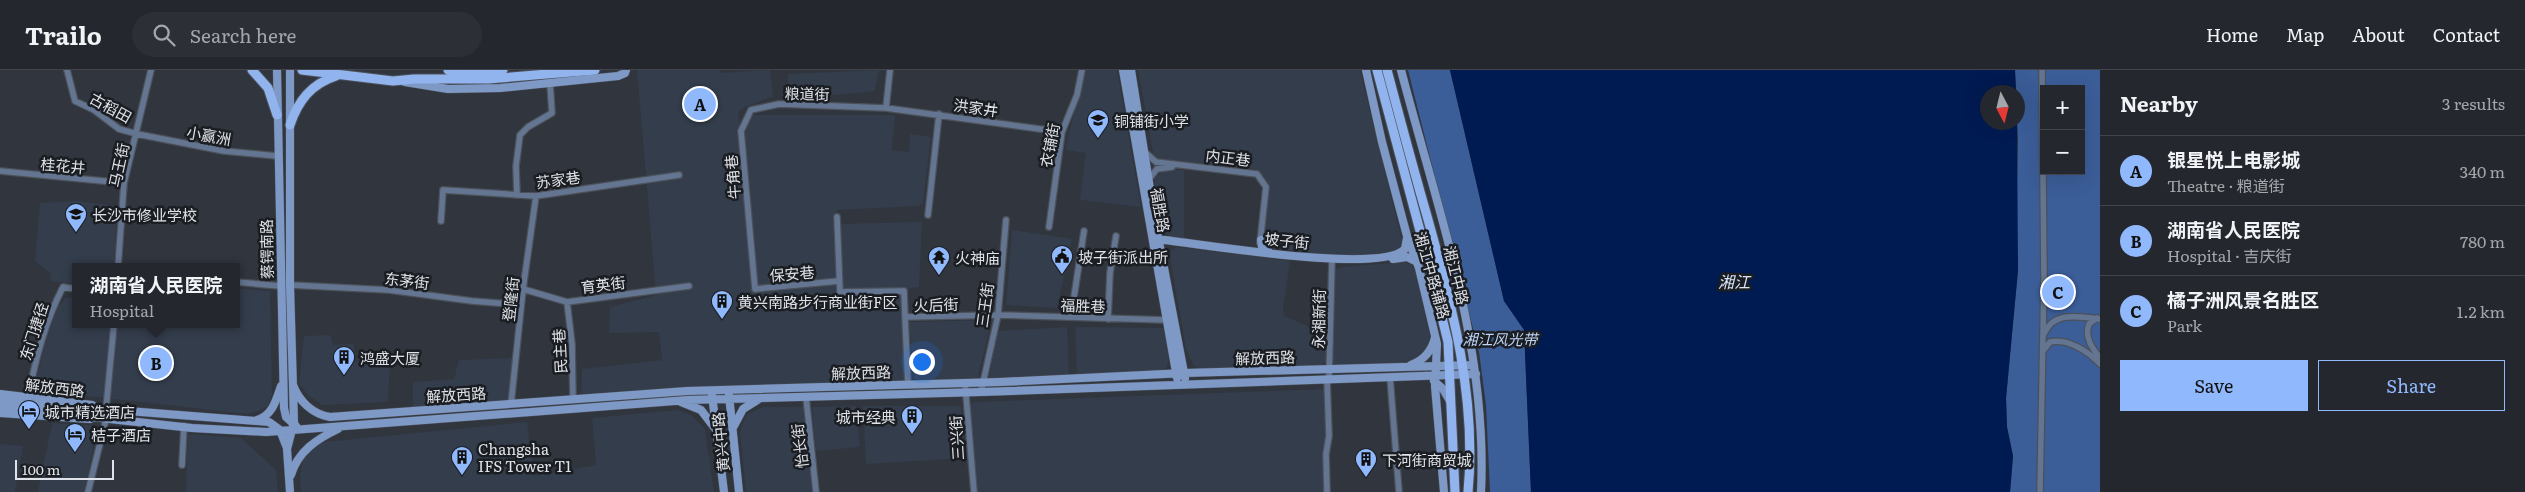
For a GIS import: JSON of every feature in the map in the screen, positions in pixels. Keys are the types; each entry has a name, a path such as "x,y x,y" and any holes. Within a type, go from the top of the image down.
{"main road":[{"path":"252,70 268,88 277,115"},
{"name":"蔡锷南路","path":"277,70 277,156 284,413 293,427"},
{"name":"蔡锷南路","path":"290,70 290,285 293,427"},
{"path":"302,70 455,89 550,83 618,76 625,73 626,70"},
{"path":"448,70 503,70"},
{"path":"393,81 515,77 595,70"},
{"name":"福胜路","path":"1122,70 1156,241 1167,320 1178,357"},
{"name":"福胜路","path":"1131,70 1157,229 1156,241 1164,256 1182,385"},
{"name":"湘江中路辅路","path":"1366,70 1382,142 1407,236 1417,262 1434,330 1444,492"},
{"name":"湘江中路","path":"1376,70 1448,342 1455,492"},
{"name":"湘江中路","path":"1387,70 1455,322 1469,436 1468,492"},
{"name":"湘江中路辅路","path":"1401,70 1451,251 1476,374 1482,438 1481,492"},
{"path":"290,124 297,107 308,92 322,82 340,75"},
{"path":"1157,229 1171,242 1164,256"},
{"name":"坡子街","path":"1156,241 1246,249 1332,261 1368,259 1399,253 1407,245 1407,236"},
{"path":"1246,249 1253,246 1259,240 1262,247 1269,252"},
{"name":"坡子街","path":"1171,242 1332,261 1369,263 1404,257 1411,258 1417,262"},
{"path":"1404,366 1425,357 1433,344 1434,330"},
{"path":"1163,374 1171,369 1178,357 1193,368 1205,372"},
{"name":"解放西路","path":"1462,370 1474,365"},
{"name":"解放西路","path":"293,384 306,405 318,414 330,417 573,400 1205,372 1436,366 1476,374"},
{"name":"解放西路","path":"729,394 764,397 981,392 1418,376 1436,379 1449,370"},
{"path":"1436,379 1447,394 1450,402"},
{"path":"255,421 264,418 271,411 283,380"},
{"name":"解放西路","path":"0,394 82,402 106,409"},
{"name":"黄兴中路","path":"729,394 739,492"},
{"name":"解放西路","path":"0,401 106,418 256,432 281,431 293,427 304,429 674,401 712,395"},
{"name":"黄兴中路","path":"712,395 724,492"},
{"path":"733,433 735,421 743,409 755,400 764,397"},
{"path":"674,401 687,403 701,410 711,421 717,434"},
{"name":"解放西路","path":"0,407 106,409 255,421 273,424 281,431"},
{"name":"解放西路","path":"0,413 78,420 106,418"},
{"path":"290,479 294,466 309,446 344,426"},
{"path":"290,492 288,449 293,427"},
{"path":"281,431 288,449"}],"street":[{"name":"古稻田","path":"67,70 74,101 94,110 119,129 137,134"},
{"name":"马王街","path":"118,263 124,183 137,134 150,70"},
{"path":"886,108 890,70"},
{"name":"衣铺街","path":"1048,227 1062,132 1076,95 1082,70"},
{"path":"2040,492 2044,269 2042,70"},
{"path":"517,195 517,145 520,135 528,127 552,113 550,83"},
{"name":"粮道街","path":"741,131 751,110 779,104 886,108"},
{"name":"洪家井","path":"886,108 1062,132"},
{"path":"928,215 939,114"},
{"name":"牛角巷","path":"741,131 748,221"},
{"name":"小赢洲","path":"137,134 224,151 277,156"},
{"name":"内正巷","path":"1146,154 1156,162 1257,174 1266,187 1257,252"},
{"name":"内正巷","path":"1148,180 1154,171 1165,167 1255,177 1262,188 1259,240"},
{"name":"桂花井","path":"0,171 124,183"},
{"name":"苏家巷","path":"441,221 443,190 536,196 679,175"},
{"name":"登隆街","path":"511,404 523,289 536,196"},
{"path":"837,217 839,281"},
{"name":"三王街","path":"981,392 998,315 1006,220"},
{"name":"保安巷","path":"748,221 755,289 839,281"},
{"path":"1071,317 1084,231"},
{"path":"1108,319 1110,273 1116,236"},
{"name":"永湘新街","path":"1326,492 1326,454 1329,436 1328,379 1330,369 1332,261"},
{"name":"火后街","path":"839,281 840,292 904,291 905,317 998,315"},
{"path":"240,282 280,286"},
{"name":"东茅街","path":"290,285 389,290 472,302 521,306"},
{"name":"育英街","path":"523,289 567,302 689,286"},
{"name":"东门捷径","path":"28,397 38,350 50,312 63,287 72,288"},
{"name":"民主巷","path":"567,302 572,344 573,400"},
{"name":"福胜巷","path":"998,315 1167,320"},
{"path":"2042,338 2048,326 2056,318 2070,316 2098,319"},
{"path":"905,317 908,384"},
{"path":"2098,319 2089,324 2087,335 2091,346 2100,358"},
{"path":"106,409 114,328"},
{"path":"2042,353 2050,342 2062,341 2086,352 2100,364"},
{"path":"1390,377 1399,492"},
{"name":"三兴街","path":"965,383 974,492"},
{"name":"怡长街","path":"806,396 816,492"},
{"path":"88,492 106,418"},
{"path":"182,465 184,426"}],"shaded area":[{"path":"637,70 720,70 721,73 770,70 773,97 747,106 738,112 741,130 753,115 895,115 892,150 909,152 910,134 931,137 923,204 917,206 837,210 838,224 922,222 919,287 904,291 908,382 581,395 582,369 662,360 659,332 609,333 610,307 656,295"},
{"path":"879,70 875,91 787,100 788,74"},
{"name":"铜铺街小学","path":"1085,70 1117,70 1141,207 1080,200 1086,153 1065,150"},
{"path":"1138,70 1360,70 1402,247 1396,251 1376,255 1334,256 1269,247 1264,237 1269,188 1261,174 1254,169 1154,158"},
{"path":"1165,170 1184,170 1184,239 1170,236 1162,228 1154,178"},
{"name":"长沙市修业学校","path":"77,201 117,206 114,263 72,263 72,284 51,281 50,273 35,261 40,203"},
{"path":"1012,230 1072,239 1057,308 1006,305"},
{"path":"1177,247 1290,261 1283,308 1284,316 1310,327 1328,329 1326,361 1314,367 1201,370 1194,366 1186,349 1170,257 1171,250"},
{"path":"1404,262 1412,265 1416,273 1430,335 1426,349 1408,363 1335,365 1332,360 1336,270 1342,267"},
{"path":"240,288 270,291 272,395 268,406 247,414 34,390 47,337 58,307 66,298 72,297 72,328 240,328"},
{"path":"992,320 977,380 914,379 909,322"},
{"path":"1067,327 1069,375 989,378 997,331"},
{"path":"1075,327 1164,328 1169,355 1167,367 1161,371 1077,375"},
{"name":"鸿盛大厦","path":"330,335 333,345 354,344 354,362 390,363 388,402 322,405 309,396 299,384 304,336"},
{"path":"513,358 508,400 413,408 413,382 454,379 459,360"},
{"path":"1327,389 1327,492 974,492 967,408 974,402"},
{"path":"856,406 860,447 816,451 812,407"},
{"path":"863,406 961,406 965,458 866,464"},
{"path":"763,407 803,407 812,492 746,492 740,433 747,414"},
{"path":"677,410 691,415 705,429 714,492 301,492 300,475 303,460 307,453 324,442 527,422 534,476 596,465 592,418"},
{"path":"52,423 98,426 84,492 38,492"},
{"path":"188,434 241,438 276,470 278,492 186,492"},
{"path":"0,444 23,446 15,492 0,492"}],"green space":[{"name":"湘江风光带","path":"1408,70 1450,70 1504,301 1524,329 1531,492 1490,492 1486,405 1479,352"},
{"path":"2015,70 2100,70 2100,492 2010,492 2013,456 2007,427 2006,398 2018,270 2016,218 2018,130 2025,130 2025,85 2016,85"}],"water":[{"name":"湘江","path":"1450,70 2015,70 2016,85 1980,85 1980,130 2017,130 2018,270 2006,398 2007,427 2013,456 2010,492 1531,492 1524,330 1504,301"}],"place":[{"name":"银星悦上电影城","path":"700,104"},
{"name":"铜铺街小学","path":"1098,139"},
{"name":"长沙市修业学校","path":"76,233"},
{"name":"坡子街派出所","path":"1062,275"},
{"name":"火神庙","path":"939,276"},
{"name":"橘子洲风景名胜区","path":"2058,292"},
{"name":"黄兴南路步行商业街F区","path":"722,320"},
{"name":"湖南省人民医院","path":"156,363"},
{"name":"鸿盛大厦","path":"344,376"},
{"name":"城市精选酒店","path":"29,430"},
{"name":"城市经典","path":"912,435"},
{"name":"桔子酒店","path":"75,453"},
{"name":"Changsha IFS Tower T1","path":"462,476"},
{"name":"下河街商贸城","path":"1366,478"}]}
